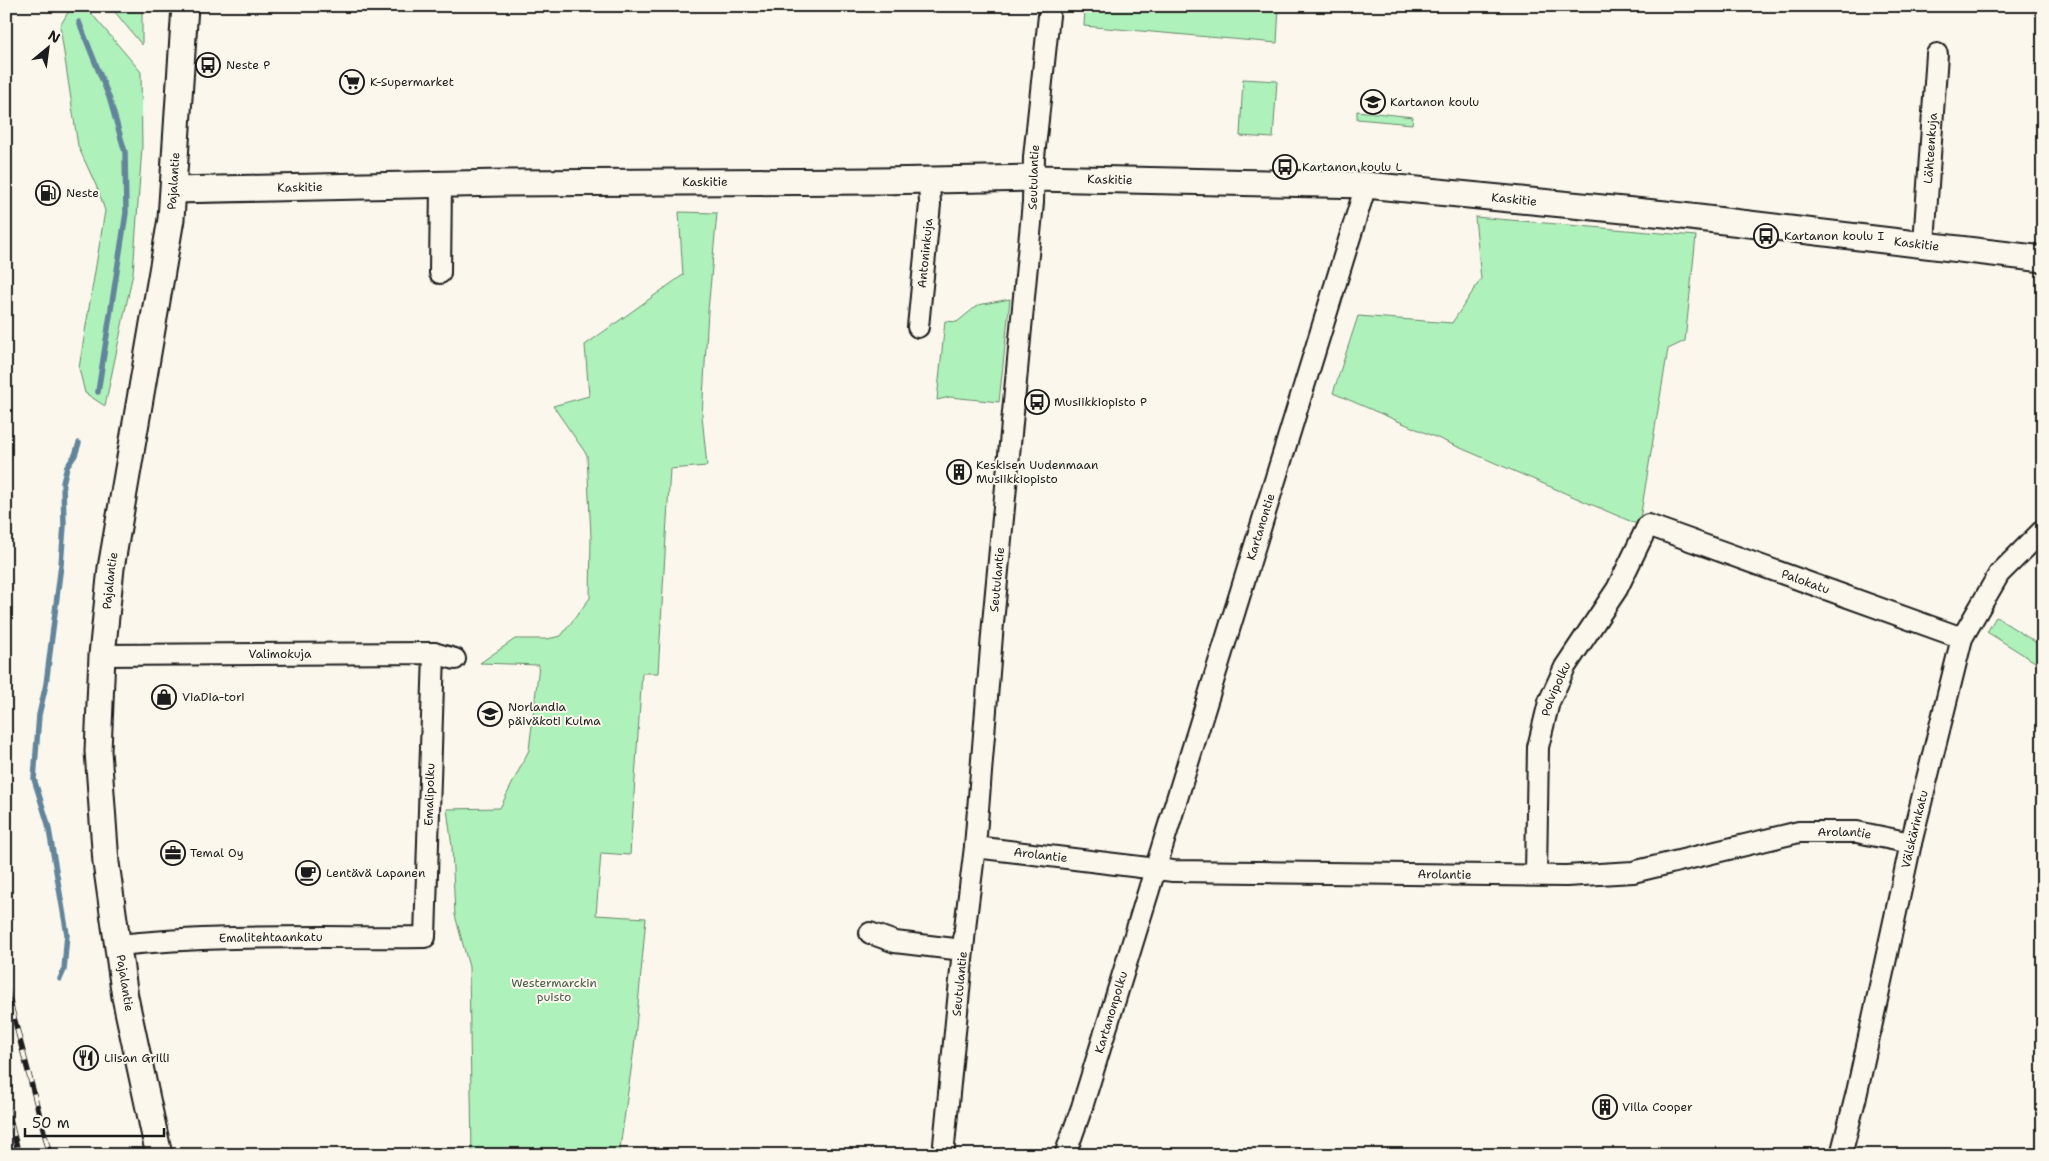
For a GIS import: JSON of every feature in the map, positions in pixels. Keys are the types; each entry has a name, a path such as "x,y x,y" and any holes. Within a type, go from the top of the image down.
{"street":[{"name":"Pajalantie","path":"159,1155 126,997 106,863 98,751 102,656 111,568 138,420 174,190 185,6"},
{"name":"Seutulantie","path":"943,1155 962,950 975,847 993,623 1050,6"},
{"name":"Lähteenkuja","path":"1924,243 1938,54"},
{"name":"Kaskitie","path":"174,190 441,184 1034,178 1366,185 1665,214 2043,258"},
{"name":"Antoninkuja","path":"918,327 930,204 929,180"},
{"path":"440,273 441,184"},
{"name":"Kartanontie","path":"1156,868 1366,185"},
{"name":"Palokatu","path":"1648,525 1962,638"},
{"name":"Polvipolku","path":"1536,875 1538,747 1549,702 1565,667 1617,588 1648,525"},
{"name":"Välskärinkatu","path":"1841,1155 1911,843 1962,638 1999,574 2038,542"},
{"name":"Valimokuja","path":"102,656 434,653 455,659"},
{"name":"Emalipolku","path":"425,937 434,653"},
{"name":"Arolantie","path":"975,847 1173,871 1566,876 1633,872 1799,832 1857,832 1911,843"},
{"name":"Kartanonpolku","path":"1065,1155 1082,1107 1156,868"},
{"path":"870,934 895,942 962,950"},
{"name":"Emalitehtaankatu","path":"119,945 150,941 257,938 425,937"}],"green space":[{"path":"82,6 91,13 141,72 142,147 133,273 105,406 85,393 79,368 105,211 99,192 78,146 60,26 70,9"},
{"path":"110,6 142,6 142,45"},
{"path":"1085,6 1279,6 1277,43 1084,26"},
{"path":"1243,79 1277,81 1273,138 1240,136"},
{"path":"1357,111 1413,117 1412,124 1357,119"},
{"name":"Westermarckin puisto","path":"679,212 717,213 708,311 702,416 707,466 670,469 658,673 642,673 630,855 601,853 596,915 646,918 634,1049 619,1155 472,1155 469,967 455,915 452,847 447,809 500,808 529,750 539,665 480,663 515,639 547,639 561,636 590,598 591,537 587,455 553,406 589,396 585,345 683,275"},
{"path":"1475,217 1696,236 1685,341 1668,349 1639,525 1333,393 1358,316 1452,323 1481,279"},
{"path":"1010,299 999,402 950,397 937,400 945,321 957,322 978,305"},
{"path":"1996,617 2043,647 2043,667 1987,632"}],"waterway":[{"path":"79,22 109,97 125,152 126,213 98,392"},
{"path":"60,979 64,970 67,934 48,824 34,779 39,715 46,684 61,565 64,525 63,483 67,467 75,455 79,443"}],"railway":[{"path":"6,987 50,1155"},
{"path":"6,1104 19,1155"}],"place":[{"name":"Neste P","path":"208,65"},
{"name":"K-Supermarket","path":"352,82"},
{"name":"Kartanon koulu","path":"1373,102"},
{"name":"Kartanon koulu L","path":"1285,167"},
{"name":"Neste","path":"48,193"},
{"name":"Kartanon koulu I","path":"1766,236"},
{"name":"Musiikkiopisto P","path":"1037,402"},
{"name":"Keskisen Uudenmaan Musiikkiopisto","path":"959,472"},
{"name":"ViaDia-tori","path":"164,697"},
{"name":"Norlandia päiväkoti Kulma","path":"490,714"},
{"name":"Temal Oy","path":"173,853"},
{"name":"Lentävä Lapanen","path":"308,873"},
{"name":"Liisan Grilli","path":"86,1058"},
{"name":"Villa Cooper","path":"1605,1107"}]}
